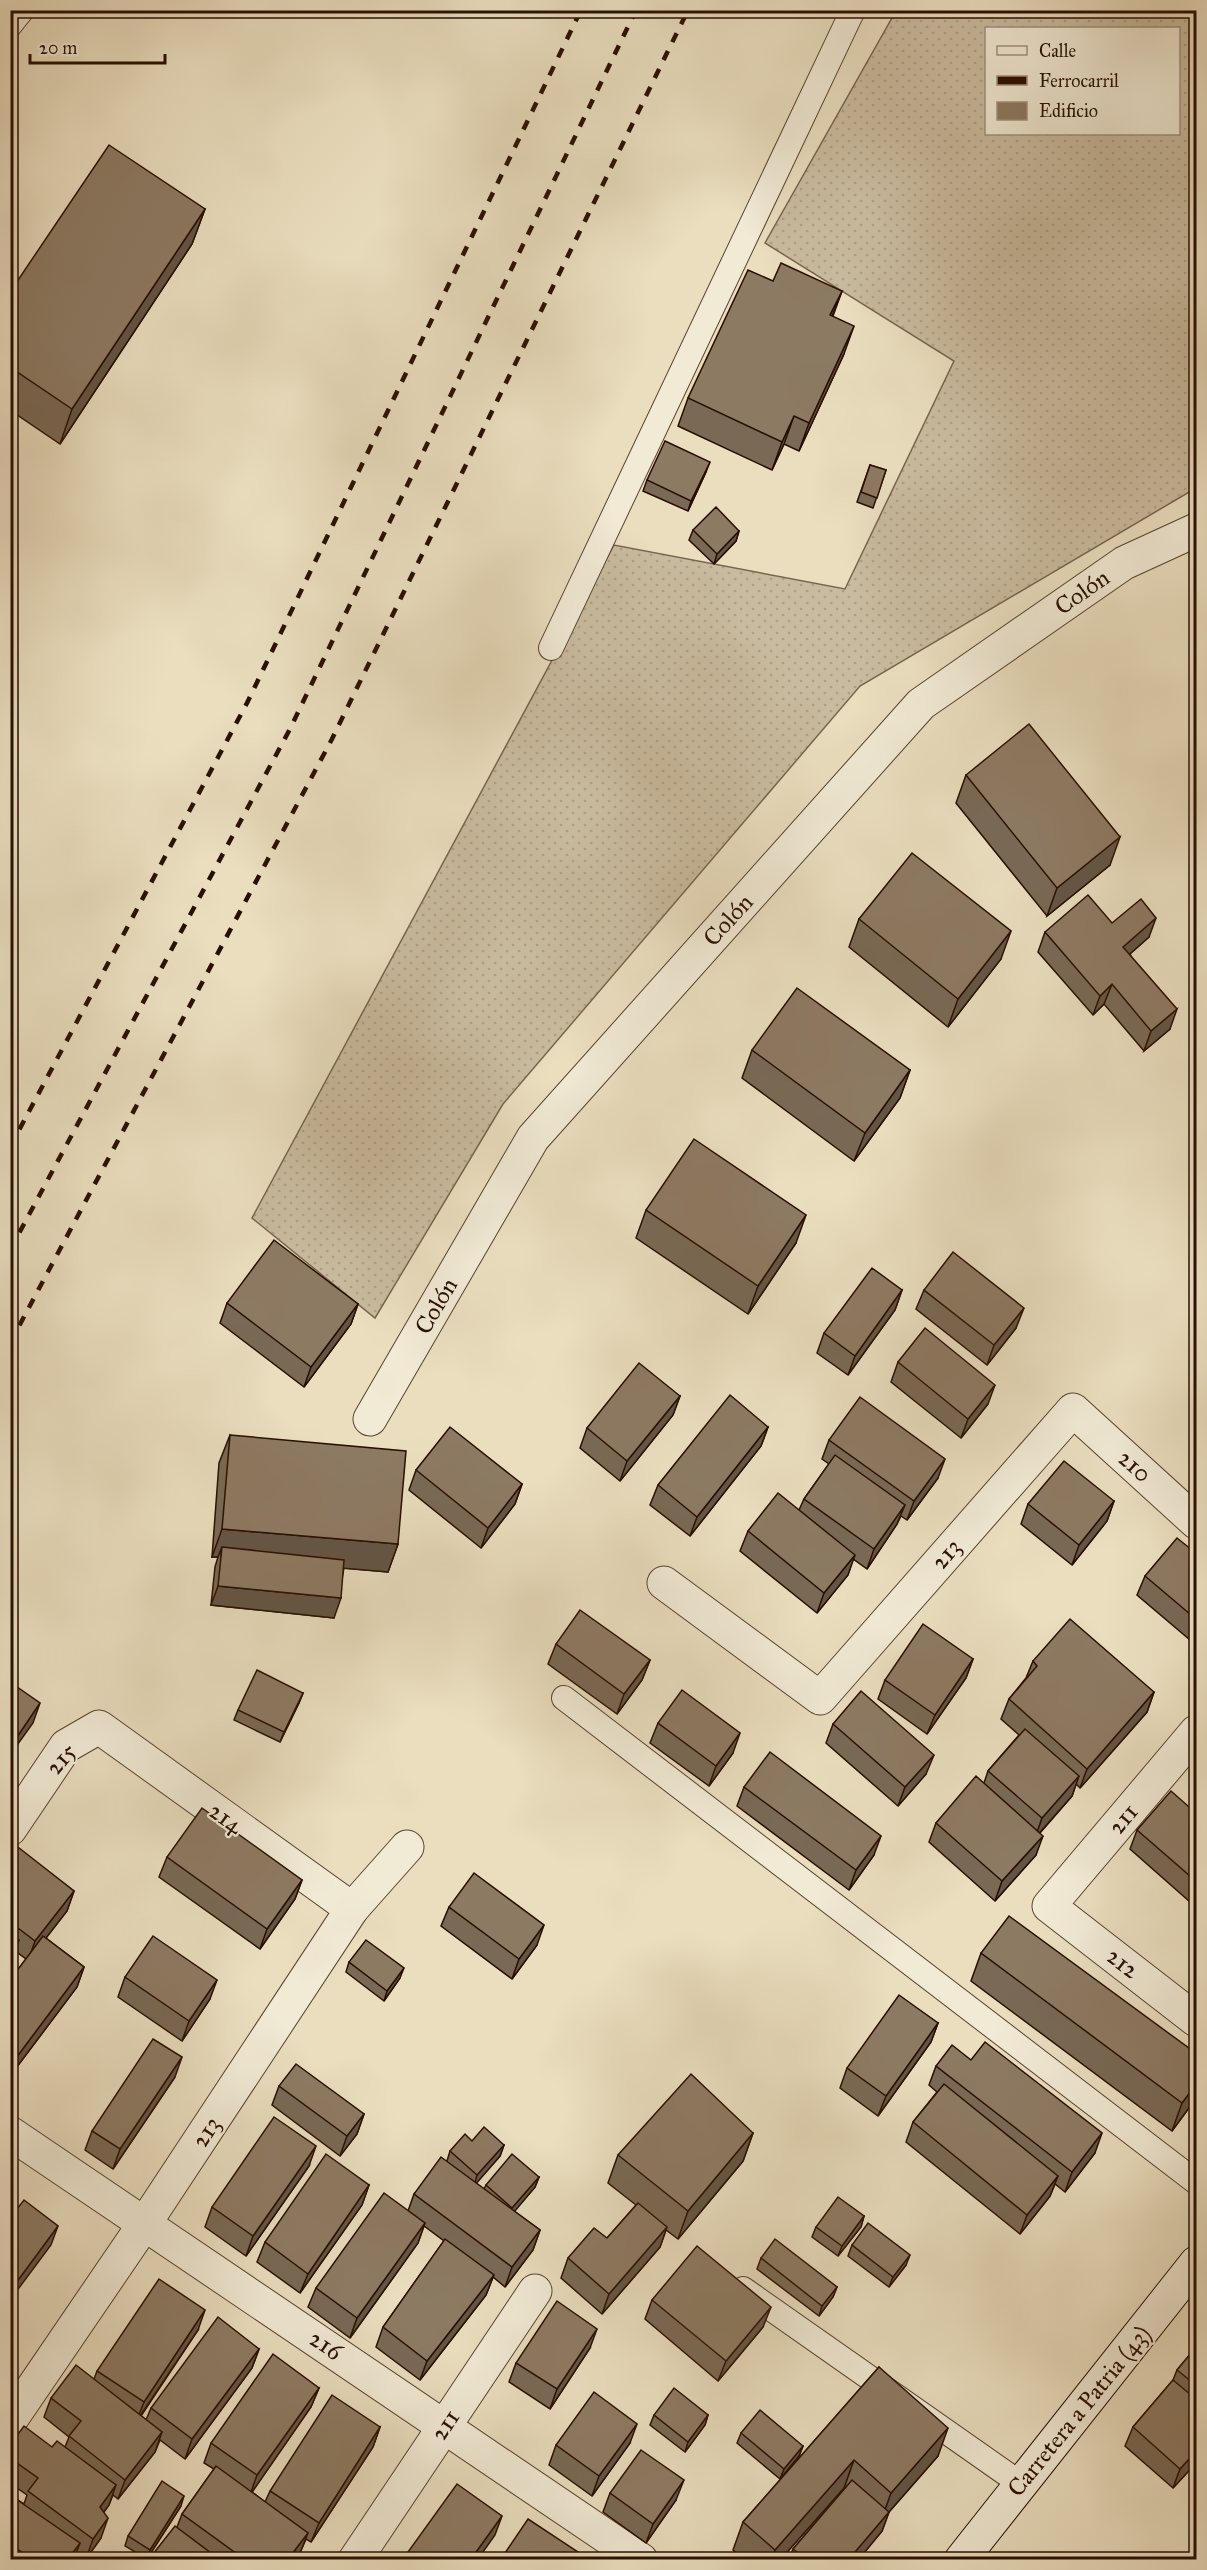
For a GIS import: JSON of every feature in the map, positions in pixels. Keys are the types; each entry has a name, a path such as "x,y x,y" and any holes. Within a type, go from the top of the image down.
{"street":[{"name":"Colón","path":"370,1419 534,1138 921,704 1124,563 1197,531"},
{"name":"210","path":"1073,1410 1197,1522"},
{"name":"213","path":"664,1584 820,1698 1073,1410"},
{"name":"215","path":"10,1829 66,1746 99,1727"},
{"name":"214","path":"99,1727 352,1909"},
{"name":"211","path":"1049,1906 1197,1732"},
{"name":"213","path":"10,2421 145,2223 352,1909 407,1847"},
{"name":"212","path":"1049,1906 1197,2020"},
{"name":"216","path":"10,2133 641,2559"},
{"name":"Carretera a Patria (43)","path":"961,2559 1197,2263"},
{"name":"211","path":"355,2559 535,2291"}],"lane":[{"path":"10,25 22,10"},
{"path":"551,648 853,10"},
{"path":"564,1698 1197,2182"},
{"path":"739,2286 1021,2484"}],"shaded area":[{"path":"918,10 1196,11 1196,488 860,686 503,1104 375,1318 252,1218 614,545 845,589 954,361 765,243 892,18"}],"building":[{"path":"109,145 205,209 72,409 10,367 10,292"},
{"path":"781,263 842,291 830,315 854,326 809,423 794,416 782,442 688,398 748,270 773,281"},
{"path":"665,441 710,462 691,501 647,480"},
{"path":"870,465 886,470 877,498 861,492"},
{"path":"716,507 739,531 717,554 693,530"},
{"path":"1029,724 1120,837 1057,888 966,775"},
{"path":"912,853 1011,931 958,999 859,919"},
{"path":"1088,895 1112,923 1141,899 1156,918 1123,947 1177,1009 1151,1031 1112,984 1100,996 1045,932"},
{"path":"797,988 910,1070 865,1133 752,1050"},
{"path":"694,1139 806,1215 758,1286 646,1210"},
{"path":"274,1240 358,1304 311,1367 227,1303"},
{"path":"953,1252 1024,1308 994,1345 924,1290"},
{"path":"872,1268 902,1290 855,1356 824,1333"},
{"path":"925,1328 995,1385 968,1419 898,1362"},
{"path":"639,1363 680,1396 627,1461 587,1428"},
{"path":"730,1395 768,1427 697,1517 658,1485"},
{"path":"860,1397 945,1459 914,1501 829,1440"},
{"path":"450,1427 522,1484 488,1528 416,1470"},
{"path":"230,1435 406,1451 398,1544 222,1529"},
{"path":"835,1455 905,1505 874,1549 804,1499"},
{"path":"1064,1461 1114,1501 1079,1545 1028,1504"},
{"path":"778,1493 855,1555 824,1593 748,1531"},
{"path":"1177,1538 1197,1554 1197,1620 1145,1576"},
{"path":"222,1547 344,1560 341,1598 218,1586"},
{"path":"580,1610 650,1660 624,1694 556,1644"},
{"path":"1070,1619 1154,1692 1087,1769 1009,1699 1037,1666 1033,1661"},
{"path":"923,1624 973,1659 935,1715 885,1680"},
{"path":"257,1670 303,1693 284,1732 238,1710"},
{"path":"10,1682 40,1703 13,1743 10,1741"},
{"path":"682,1690 740,1733 716,1766 658,1723"},
{"path":"861,1691 934,1755 905,1787 833,1724"},
{"path":"1025,1729 1079,1776 1042,1818 988,1771"},
{"path":"770,1752 881,1836 856,1870 744,1787"},
{"path":"976,1776 1043,1836 1002,1881 936,1823"},
{"path":"1171,1791 1197,1814 1197,1882 1137,1830"},
{"path":"202,1808 302,1880 267,1929 167,1857"},
{"path":"14,1844 74,1891 35,1941 10,1922 10,1848"},
{"path":"474,1873 544,1925 519,1959 449,1907"},
{"path":"1009,1916 1197,2054 1197,2083 1182,2103 981,1953"},
{"path":"10,1933 19,1940 10,1951"},
{"path":"43,1936 84,1967 13,2062 10,2060 10,1980"},
{"path":"153,1936 217,1980 189,2021 125,1977"},
{"path":"366,1940 404,1968 387,1991 349,1962"},
{"path":"899,1995 938,2023 886,2096 847,2068"},
{"path":"153,2039 182,2057 120,2149 92,2131"},
{"path":"985,2042 1102,2133 1072,2172 936,2066 952,2045 971,2060"},
{"path":"296,2064 364,2114 347,2136 279,2086"},
{"path":"691,2074 753,2133 688,2211 618,2155"},
{"path":"944,2084 1058,2176 1027,2215 913,2122"},
{"path":"274,2117 316,2146 253,2236 212,2207"},
{"path":"484,2127 504,2145 477,2175 450,2151 465,2134 472,2141"},
{"path":"326,2154 369,2185 308,2274 265,2242"},
{"path":"512,2154 539,2177 512,2208 486,2185"},
{"path":"441,2157 540,2230 512,2267 414,2194"},
{"path":"384,2193 425,2223 357,2318 316,2288"},
{"path":"838,2197 864,2216 842,2246 816,2227"},
{"path":"24,2200 58,2226 13,2287 10,2286 10,2218"},
{"path":"638,2203 667,2227 609,2294 568,2258 594,2228 607,2238"},
{"path":"868,2223 910,2255 893,2277 852,2245"},
{"path":"445,2239 494,2275 427,2361 383,2327"},
{"path":"775,2239 837,2287 822,2306 761,2258"},
{"path":"697,2246 771,2307 726,2361 652,2300"},
{"path":"159,2279 205,2310 144,2402 97,2371"},
{"path":"557,2301 597,2329 557,2389 516,2363"},
{"path":"218,2317 259,2349 192,2439 151,2408"},
{"path":"1197,2346 1197,2386 1177,2370"},
{"path":"273,2354 319,2388 257,2475 211,2443"},
{"path":"76,2365 162,2432 125,2480 69,2436 81,2421 51,2398"},
{"path":"879,2367 948,2428 891,2493 854,2460 775,2550 743,2522"},
{"path":"1173,2380 1197,2400 1197,2450 1180,2469 1133,2427"},
{"path":"674,2388 708,2415 688,2442 654,2415"},
{"path":"594,2392 637,2424 599,2476 556,2445"},
{"path":"332,2395 380,2427 319,2523 270,2491"},
{"path":"760,2410 803,2446 784,2469 741,2433"},
{"path":"24,2426 52,2447 57,2441 116,2485 100,2507 108,2518 93,2539 28,2491 38,2478 10,2458 10,2445"},
{"path":"641,2450 684,2480 653,2524 610,2493"},
{"path":"216,2466 308,2533 288,2559 244,2559 182,2514"},
{"path":"852,2480 889,2512 849,2559 806,2559 793,2549"},
{"path":"162,2481 184,2496 150,2550 128,2536"},
{"path":"457,2484 502,2516 471,2559 403,2559"},
{"path":"10,2495 80,2543 68,2559 32,2559 10,2544"},
{"path":"528,2519 581,2554 577,2559 501,2559"},
{"path":"175,2526 219,2559 149,2559"}],"railway":[{"path":"10,1147 247,703 581,10"},
{"path":"10,1250 290,729 636,10"},
{"path":"10,1343 332,739 688,10"}]}
